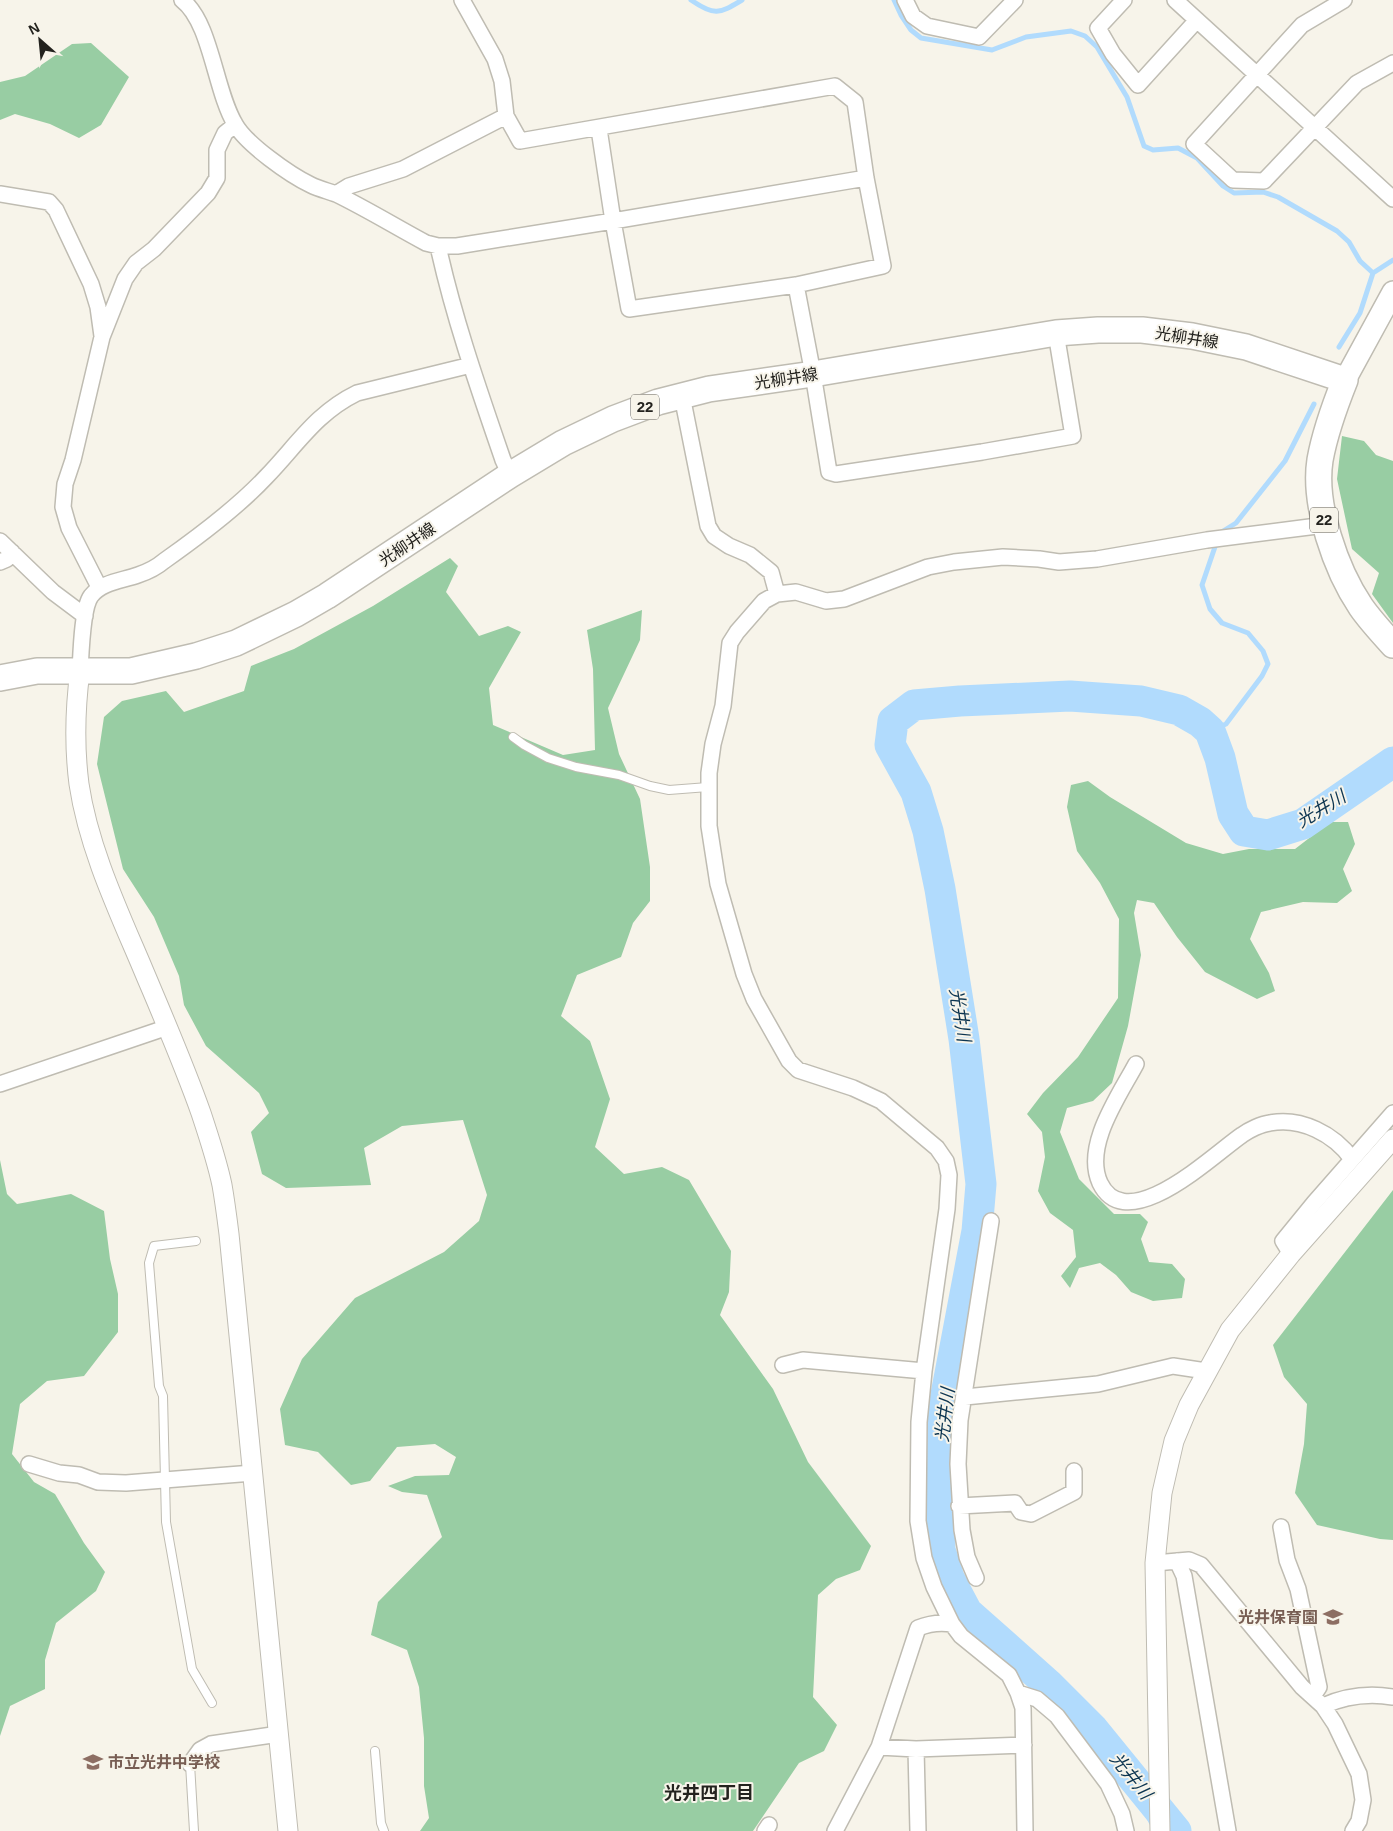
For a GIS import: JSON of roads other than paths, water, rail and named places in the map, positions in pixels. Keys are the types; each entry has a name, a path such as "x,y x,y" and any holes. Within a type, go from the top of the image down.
{"main road":[{"path":"1345,380 1393,292"},
{"name":"光柳井線","path":"0,678 38,672 131,671 196,656 236,643 296,614 327,596 510,475 563,443 613,419 658,402 709,389 813,374 1056,333 1098,330 1142,330 1192,336 1246,347 1345,380"},
{"name":"22","path":"1345,380 1332,414 1320,460 1319,488 1324,525 1341,569 1361,607 1393,645"}],"street":[{"path":"182,0 188,5 204,32 223,95 235,126 252,143 279,166 311,185 336,194 426,243 438,246 457,246 866,178"},
{"path":"462,0 495,59 502,81 506,116 520,141 599,129 835,86 855,102 866,178 883,266 796,285 629,309 599,129"},
{"path":"905,0 913,16 927,26 979,37 1015,0"},
{"path":"1124,0 1098,28 1113,54 1138,85 1197,20"},
{"path":"1175,0 1393,199"},
{"path":"1344,0 1302,25 1194,144 1234,180 1264,181 1356,83 1393,63"},
{"path":"336,194 350,186 403,169 506,116"},
{"path":"99,587 69,528 63,507 65,484 73,460 102,337 125,279 136,263 154,249 208,193 216,178 217,150 225,133 235,126"},
{"path":"0,194 49,202 56,210 92,284 98,307 102,337"},
{"path":"438,246 444,275 471,365 503,460 510,475"},
{"path":"796,285 829,472 836,474 1073,436 1056,333"},
{"path":"288,1831 229,1234 222,1184 207,1132 168,1027 103,876 90,827 80,785 75,745 75,710 84,616 89,598 99,587 140,575 163,562 235,506 266,477 319,418 340,401 357,393 471,365"},
{"path":"682,396 708,526 714,536 750,556 771,572 777,594"},
{"path":"1026,1831 1022,1708 1018,1693 1009,1675 961,1636 952,1624 934,1587 924,1558 918,1521 919,1422 946,1209 949,1175 946,1161 937,1148 881,1101 853,1088 798,1070 789,1061 754,998 744,974 718,884 709,826 708,787 713,744 723,706 730,643 737,632 764,602 777,594 796,592 826,601 844,600 928,567 954,562 1003,557 1059,562 1097,560 1207,540 1324,525"},
{"path":"0,541 6,557 84,616"},
{"path":"0,1084 168,1027"},
{"path":"1136,1064 1108,1116 1098,1141 1096,1162 1098,1177 1104,1191 1116,1200 1131,1202 1153,1197 1184,1179 1244,1133 1269,1123 1296,1122 1322,1132 1346,1151 1352,1159"},
{"path":"1290,1254 1283,1241 1393,1113"},
{"path":"1160,1831 1154,1563 1162,1493 1174,1441 1206,1371 1230,1330 1290,1254 1393,1139"},
{"path":"976,1578 967,1557 962,1530 959,1506 958,1464 960,1420 991,1221"},
{"path":"783,1365 803,1360 924,1372"},
{"path":"965,1397 1098,1384 1173,1366 1206,1371"},
{"path":"29,1464 98,1482 126,1483 253,1473"},
{"path":"959,1506 1015,1503 1021,1512 1031,1514 1074,1492 1074,1471"},
{"path":"1281,1527 1287,1560 1298,1589 1318,1687 1318,1701"},
{"path":"1154,1563 1189,1560 1201,1565 1302,1687 1318,1701 1334,1724 1359,1774 1363,1800 1359,1820 1354,1831"},
{"path":"1178,1561 1184,1576 1228,1831"},
{"path":"835,1831 879,1747 918,1628 939,1622 952,1624"},
{"path":"1018,1693 1037,1699 1057,1716 1108,1784 1122,1814 1126,1831"},
{"path":"1318,1701 1374,1694 1393,1697"},
{"path":"190,1764 200,1750 211,1744 279,1734"},
{"path":"879,1747 916,1748 1024,1745"},
{"path":"916,1748 918,1831"}],"lane":[{"path":"513,737 548,758 576,767 619,774 650,786 669,790 708,787"},
{"path":"196,1241 154,1246 149,1263 159,1386 163,1396 166,1522 192,1669 212,1704"},
{"path":"374,1752 381,1823 384,1831"},
{"path":"190,1764 194,1831"}],"water":[{"path":"1112,1752 1138,1770 1176,1810 1189,1831 1153,1831"}],"waterway":[{"path":"691,0 711,11 728,8 742,0"},
{"path":"894,0 911,30 921,38 992,50 1026,37 1071,31 1085,36 1097,47 1127,97 1144,146 1153,150 1178,148 1197,158 1223,186 1234,193 1263,192 1278,197 1337,231 1349,242 1360,261 1373,273"},
{"path":"1339,347 1360,313 1373,273 1393,260"},
{"path":"1220,533 1236,523 1285,461 1314,404"},
{"path":"1210,731 1226,724 1262,676 1268,664 1263,651 1248,633 1222,623 1210,609 1202,585 1217,541"},
{"name":"光井川","path":"1176,1831 1093,1729 1048,1684 967,1612 949,1578 940,1550 938,1507 941,1421 977,1231 981,1184 964,1039 940,889 928,831 916,792 890,745 893,721 914,705 1070,696 1141,701 1179,710 1200,722 1210,731 1220,758 1233,814 1244,831 1268,835 1303,824 1393,762"}],"place":[{"name":"光井保育園","path":"1333,1617"},
{"name":"市立光井中学校","path":"93,1762"}],"district":[{"name":"光井四丁目","path":"709,1793"}]}
